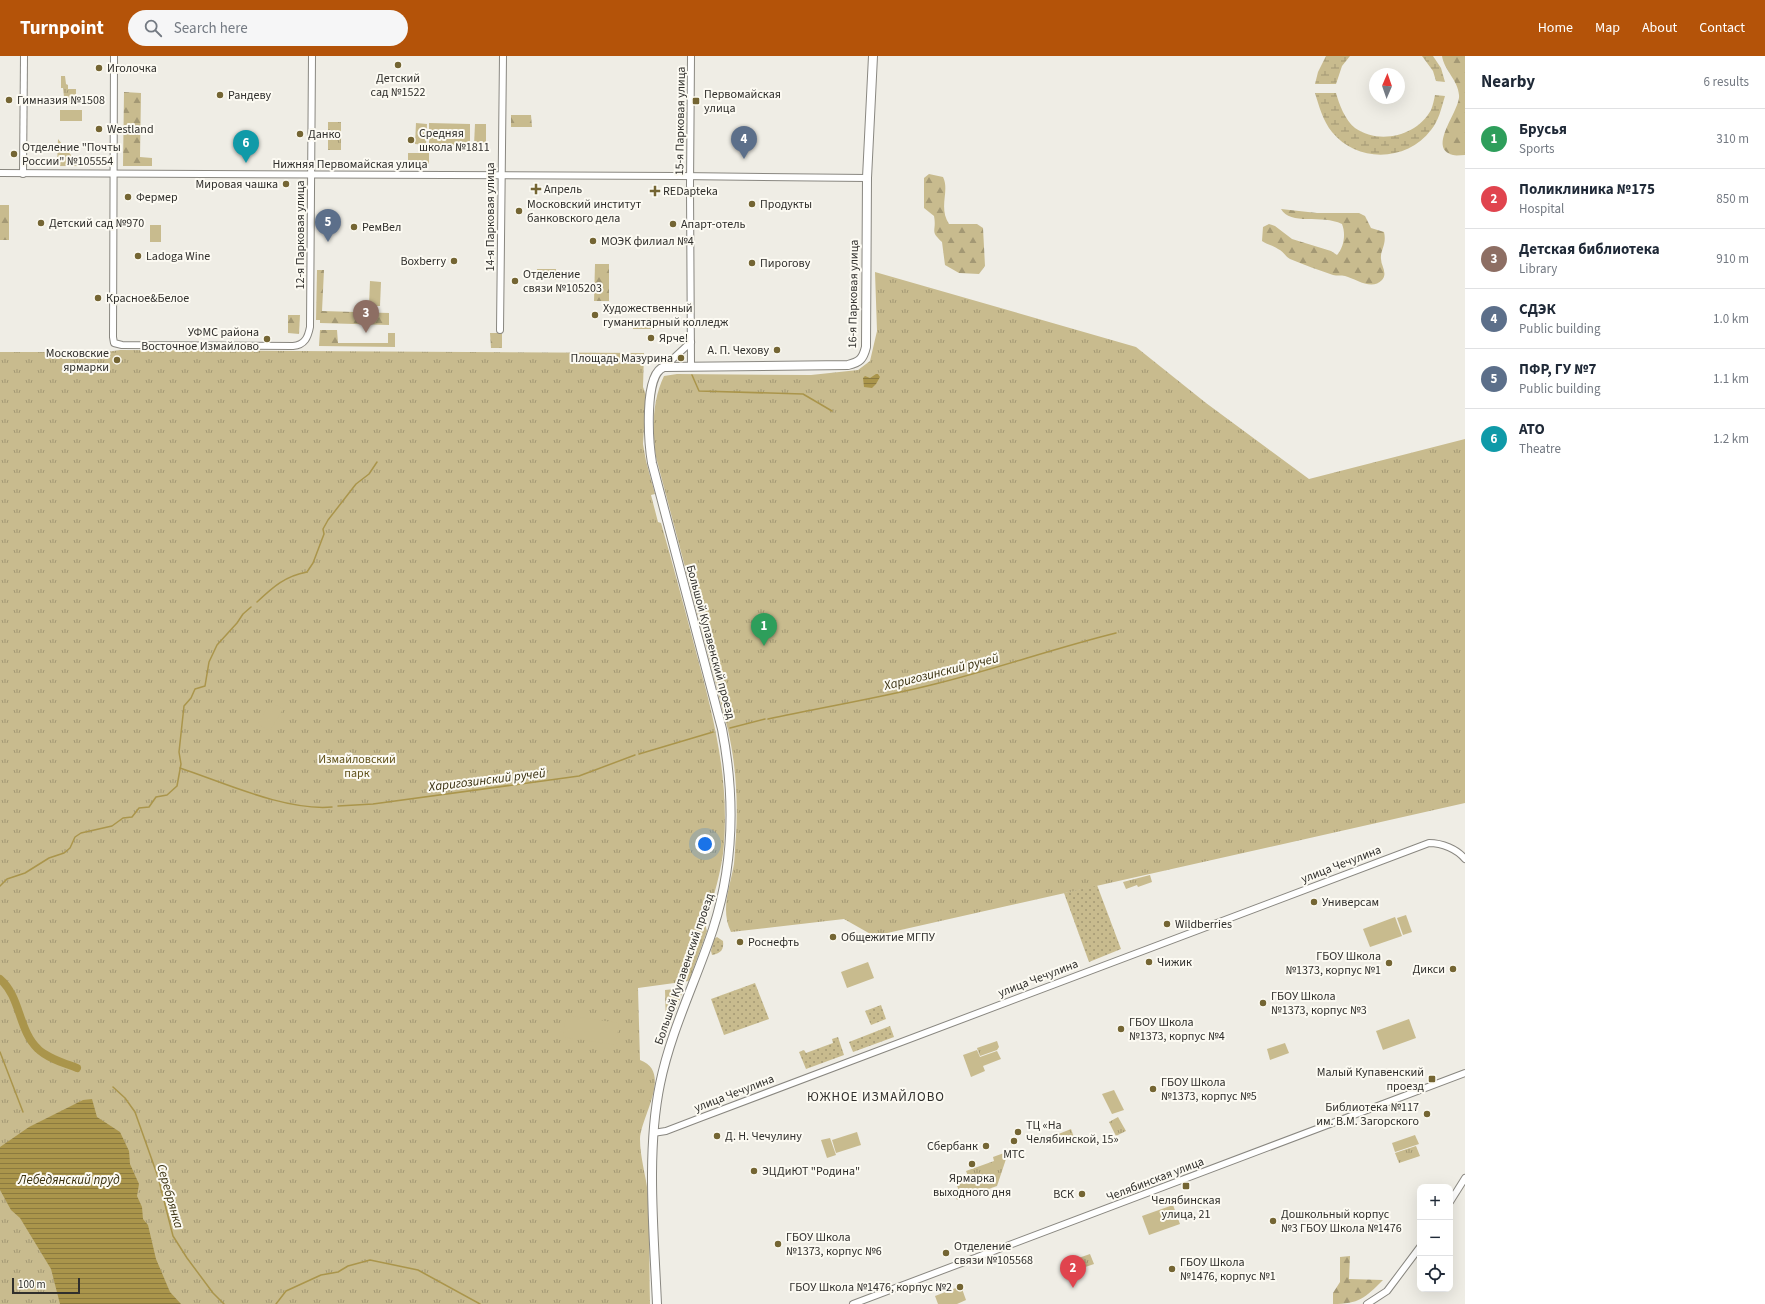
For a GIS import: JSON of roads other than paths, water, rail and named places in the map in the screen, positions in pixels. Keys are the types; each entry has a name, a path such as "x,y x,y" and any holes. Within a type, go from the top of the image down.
{"main road":[{"name":"16-я Парковая улица","path":"691,366 848,365 859,362 864,357 866,347 867,178 873,56"},
{"path":"664,367 691,366"},
{"name":"Большой Купавенский проезд","path":"657,1304 653,1133 656,1103 664,1066 677,1023 713,929 727,870 730,843 729,778 722,729 665,515 649,444 650,408 653,387 657,373 664,367"}],"street":[{"path":"23,174 24,56"},
{"path":"113,174 114,56"},
{"name":"12-я Парковая улица","path":"113,174 114,343 122,346 298,346 305,340 310,327 312,56"},
{"name":"14-я Парковая улица","path":"500,330 503,56"},
{"name":"15-я Парковая улица","path":"691,56 691,366"},
{"name":"Нижняя Первомайская улица","path":"0,173 867,178"},
{"path":"664,367 691,342"},
{"name":"улица Чечулина","path":"653,1133 666,1131 1429,843 1441,843 1465,859"},
{"name":"Челябинская улица","path":"853,1304 1465,1073"},
{"path":"1453,1197 1465,1178"},
{"path":"1370,1303 1387,1291 1417,1251"}],"water":[{"path":"876,374 880,377 876,384 872,388 864,387 863,378 865,376 870,378"},
{"name":"Лебедянский пруд","path":"92,1099 97,1117 120,1132 129,1151 130,1164 139,1184 137,1196 142,1207 143,1219 148,1225 156,1259 170,1292 181,1304 60,1304 51,1269 20,1218 11,1210 0,1190 0,1147 29,1127 83,1100"}],"waterway":[{"path":"692,375 699,391 803,394 832,411"},
{"path":"257,602 286,579 307,572 313,563 324,534 323,529 328,520 356,484 369,474 377,462"},
{"path":"0,886 7,879 25,873 49,858 64,853 70,848 75,837 81,833 112,826 123,818 132,817 139,808 149,807 156,797 167,795 177,786 181,764 179,752 184,706 191,698 195,689 205,686 209,662 217,645 243,614 251,607"},
{"name":"Харигозинский ручей","path":"768,719 935,684 1116,633"},
{"name":"Харигозинский ручей","path":"730,728 765,719"},
{"name":"Харигозинский ручей","path":"639,754 713,732"},
{"name":"Харигозинский ручей","path":"338,806 373,804 579,776 635,755"},
{"name":"Харигозинский ручей","path":"180,768 255,795 295,805 332,807"},
{"path":"0,979 7,986 12,995 31,1041 38,1049 51,1058 77,1068"},
{"path":"0,1052 23,1112"},
{"name":"Серебрянка","path":"113,1087 125,1098 135,1112 158,1177 173,1236 213,1293 224,1304"},
{"path":"276,1304 286,1291 321,1275 338,1272 348,1266 370,1260 418,1270 480,1304"}],"place":[{"name":"Детский сад №1522","path":"398,65"},
{"name":"Иголочка","path":"99,68"},
{"name":"Рандеву","path":"220,95"},
{"name":"Гимназия №1508","path":"9,100"},
{"name":"Первомайская улица","path":"696,101"},
{"name":"Westland","path":"99,129"},
{"name":"Данко","path":"300,134"},
{"name":"Средняя школа №1811","path":"411,140"},
{"name":"Отделение \"Почты России\" №105554","path":"14,154"},
{"name":"СДЭК","path":"744,159"},
{"name":"АТО","path":"246,163"},
{"name":"Мировая чашка","path":"286,184"},
{"name":"Апрель","path":"536,189"},
{"name":"REDapteka","path":"655,191"},
{"name":"Фермер","path":"128,197"},
{"name":"Продукты","path":"752,204"},
{"name":"Московский институт банковского дела","path":"519,211"},
{"name":"Детский сад №970","path":"41,223"},
{"name":"Апарт-отель","path":"673,224"},
{"name":"РемВел","path":"354,227"},
{"name":"МОЭК филиал №4","path":"593,241"},
{"name":"ПФР, ГУ №7","path":"328,242"},
{"name":"Ladoga Wine","path":"138,256"},
{"name":"Boxberry","path":"454,261"},
{"name":"Пирогову","path":"752,263"},
{"name":"Отделение связи №105203","path":"515,281"},
{"name":"Красное&Белое","path":"98,298"},
{"name":"Художественный гуманитарный колледж","path":"595,315"},
{"name":"Детская библиотека","path":"366,333"},
{"name":"Ярче!","path":"651,338"},
{"name":"УФМС района Восточное Измайлово","path":"267,339"},
{"name":"А. П. Чехову","path":"777,350"},
{"name":"Площадь Мазурина","path":"681,358"},
{"name":"Московские ярмарки","path":"117,360"},
{"name":"Брусья","path":"764,646"},
{"name":"Универсам","path":"1314,902"},
{"name":"Wildberries","path":"1167,924"},
{"name":"Общежитие МГПУ","path":"833,937"},
{"name":"Роснефть","path":"740,942"},
{"name":"Чижик","path":"1149,962"},
{"name":"ГБОУ Школа №1373, корпус №1","path":"1389,963"},
{"name":"Дикси","path":"1453,969"},
{"name":"ГБОУ Школа №1373, корпус №3","path":"1263,1003"},
{"name":"ГБОУ Школа №1373, корпус №4","path":"1121,1029"},
{"name":"Малый Купавенский проезд","path":"1432,1079"},
{"name":"ГБОУ Школа №1373, корпус №5","path":"1153,1089"},
{"name":"Библиотека №117 им. В.М. Загорского","path":"1427,1114"},
{"name":"ТЦ «На Челябинской, 15»","path":"1018,1132"},
{"name":"Д. Н. Чечулину","path":"717,1136"},
{"name":"МТС","path":"1014,1141"},
{"name":"Сбербанк","path":"986,1146"},
{"name":"Ярмарка выходного дня","path":"972,1164"},
{"name":"ЭЦДиЮТ \"Родина\"","path":"754,1171"},
{"name":"Челябинская улица, 21","path":"1186,1186"},
{"name":"ВСК","path":"1082,1194"},
{"name":"Дошкольный корпус №3 ГБОУ Школа №1476","path":"1273,1221"},
{"name":"ГБОУ Школа №1373, корпус №6","path":"778,1244"},
{"name":"Отделение связи №105568","path":"946,1253"},
{"name":"ГБОУ Школа №1476, корпус №1","path":"1172,1269"},
{"name":"ГБОУ Школа №1476, корпус №2","path":"960,1287"},
{"name":"Поликлиника №175","path":"1073,1288"}],"district":[{"name":"ЮЖНОЕ ИЗМАЙЛОВО","path":"876,1096"}],"park label":[{"name":"Измайловский парк","path":"357,766"}]}
